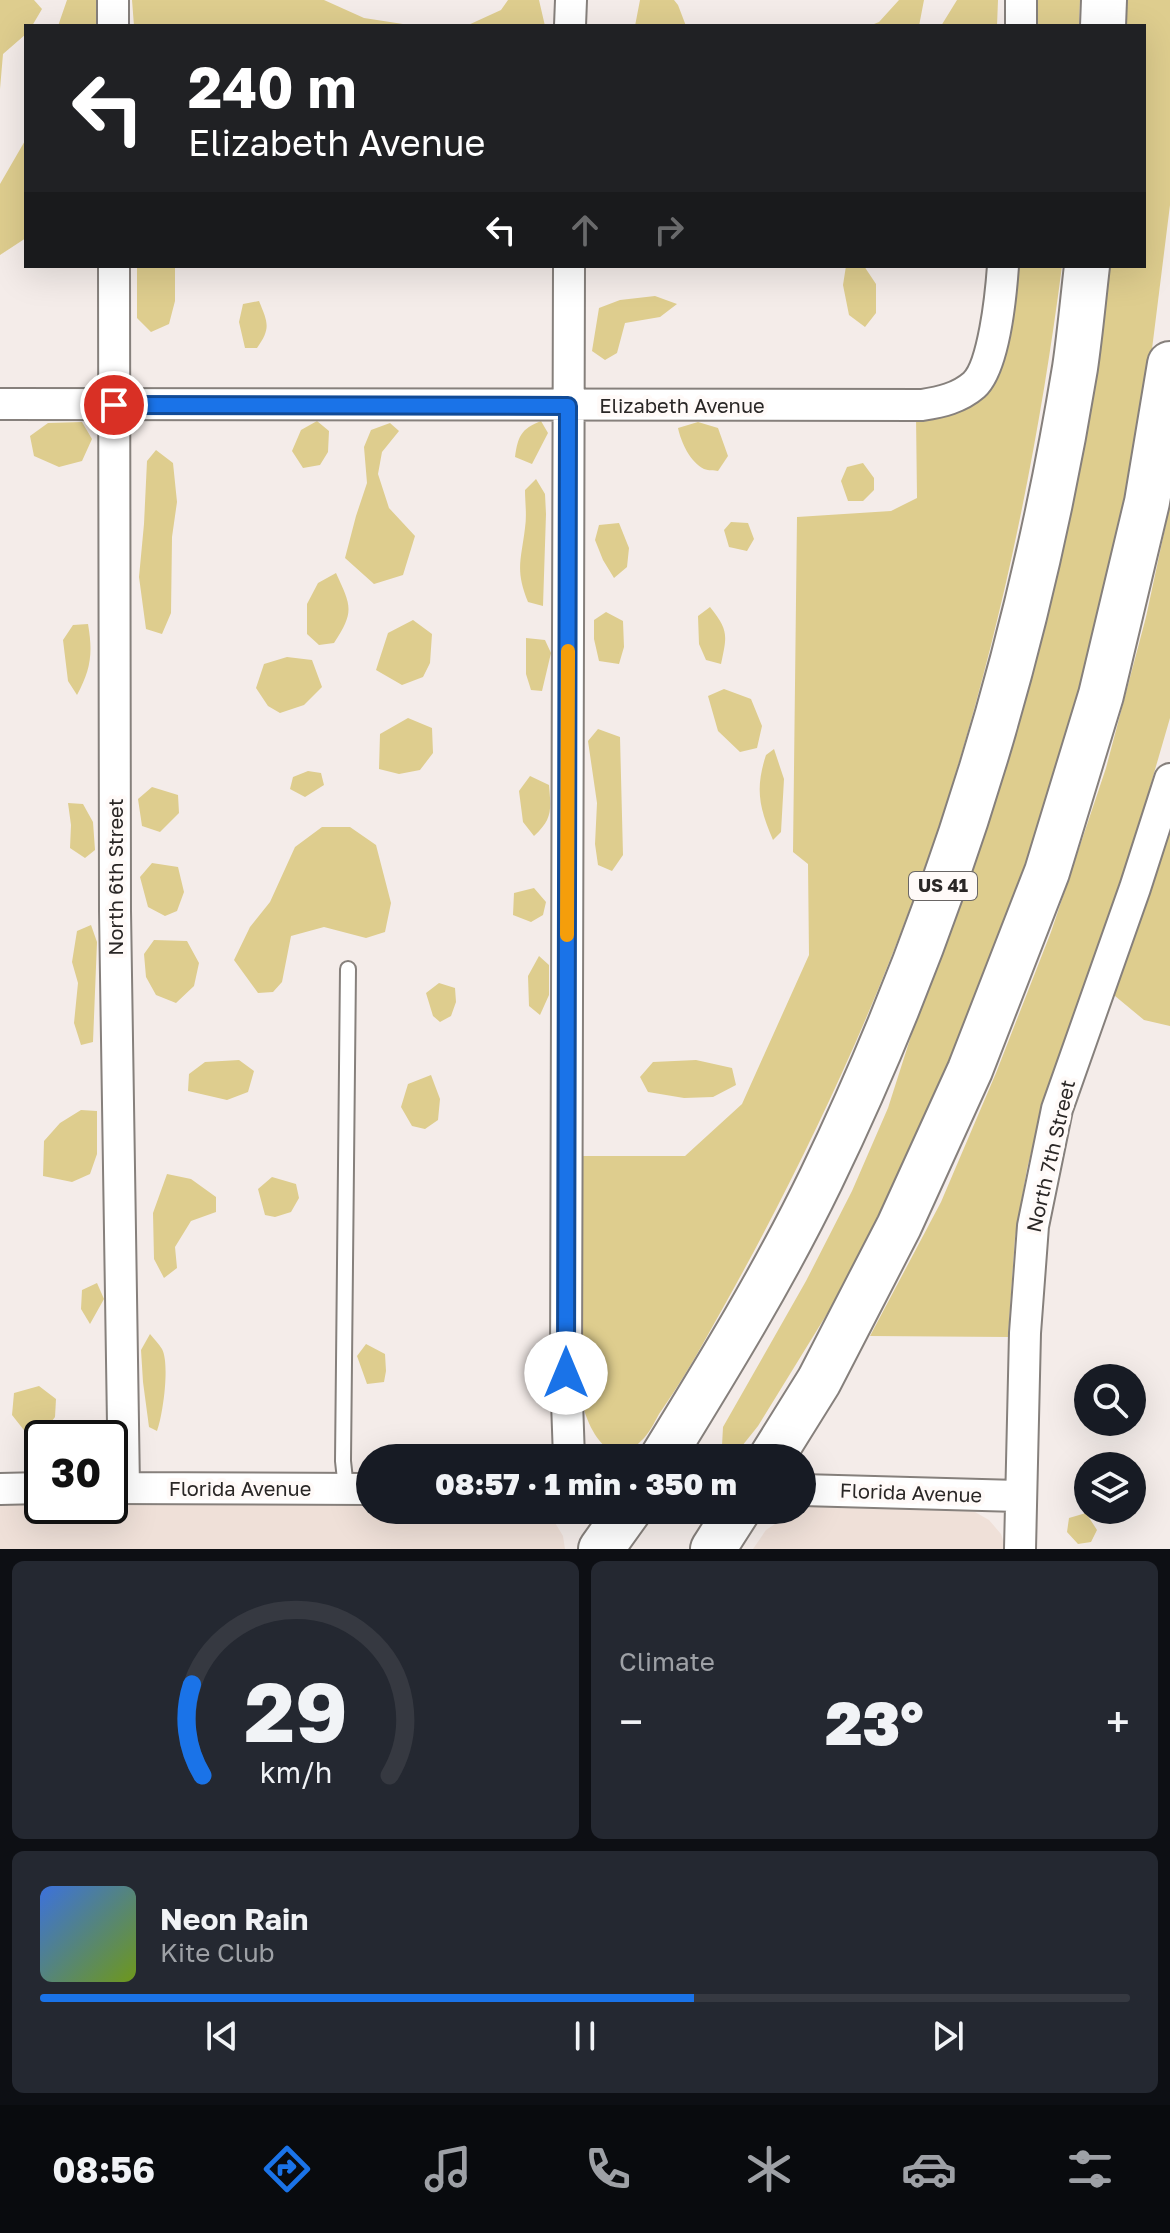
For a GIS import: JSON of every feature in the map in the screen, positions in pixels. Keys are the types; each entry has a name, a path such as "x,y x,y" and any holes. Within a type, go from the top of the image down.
{"main road":[{"path":"1103,24 1104,0"},
{"name":"US 41","path":"671,1444 730,1348 820,1179 881,1045 966,822 1013,664 1048,512 1075,366 1087,268"},
{"path":"780,1444 819,1381 899,1226 970,1070 1047,872 1101,695 1144,517 1170,364"},
{"path":"601,1549 619,1524"},
{"path":"713,1549 729,1524"}],"street":[{"path":"113,0 113,24"},
{"path":"570,24 571,0"},
{"path":"1021,0 1021,24"},
{"name":"North 6th Street","path":"114,268 117,1420"},
{"path":"569,268 566,1373 569,1444"},
{"name":"Elizabeth Avenue","path":"0,404 922,405 947,401 975,384 988,363 1003,268"},
{"name":"North 7th Street","path":"1020,1549 1025,1333 1033,1226 1057,1109 1170,779"},
{"path":"0,1489 24,1488"},
{"name":"Florida Avenue","path":"128,1488 356,1489"},
{"name":"Florida Avenue","path":"816,1490 1020,1496"}],"lane":[{"path":"348,969 343,1430 356,1481"}],"shaded area":[{"path":"0,0 34,0 42,9 33,24 24,24 24,36 3,54 0,89"},
{"path":"67,0 97,0 96,24 59,24"},
{"path":"132,0 324,0 364,18 403,24 134,24"},
{"path":"508,0 539,0 545,24 470,24 501,10"},
{"path":"640,0 674,0 685,24 635,24"},
{"path":"899,0 924,0 919,24 874,24"},
{"path":"957,0 998,0 997,24 942,24"},
{"path":"1033,0 1080,0 1079,24 1032,24"},
{"path":"1123,0 1170,0 1170,205 1148,381 1115,565 1059,772 985,983 920,1140 846,1283 758,1426 744,1444 722,1444 723,1427 806,1281 852,1191 888,1108 934,964 1107,268 1146,268 1146,24 1122,24"},
{"path":"24,142 24,239 0,255 0,184"},
{"path":"137,268 175,268 175,301 169,324 151,332 137,318"},
{"path":"846,268 865,268 876,284 876,313 865,327 849,315 843,285"},
{"path":"1014,268 1062,268 1042,399 1003,597 950,792 901,931 874,1000 813,1135 692,1363 649,1432 638,1444 603,1444 587,1419 579,1394 580,1156 685,1156 742,1104 809,955 808,864 793,852 797,517 891,511 917,498 916,415 950,412"},
{"path":"655,296 677,304 660,317 625,323 617,353 605,360 592,351 599,308 620,300"},
{"path":"259,301 266,330 257,348 245,348 239,322 243,304"},
{"path":"317,421 329,431 328,452 320,465 303,468 292,451 301,430"},
{"path":"541,421 548,433 532,464 515,457 522,434"},
{"path":"82,422 92,439 82,461 59,467 34,456 30,436 48,423"},
{"path":"698,422 718,428 728,456 718,471 699,466 690,457 681,439 678,428"},
{"path":"390,423 399,431 382,452 378,474 389,508 415,536 403,575 374,584 345,558 367,483 364,447 371,430"},
{"path":"156,450 173,463 177,502 172,537 171,613 162,634 146,629 139,577 147,461"},
{"path":"863,463 874,478 874,490 863,501 848,501 841,481 847,467"},
{"path":"536,479 545,494 543,606 528,602 520,573 526,523 525,490"},
{"path":"1170,505 1170,718 1134,842 1044,1101 1027,1169 1015,1238 1008,1337 870,1336 941,1202 1051,932 1106,768 1146,617"},
{"path":"731,522 748,523 754,539 747,551 729,547 724,530"},
{"path":"619,523 629,548 627,567 614,578 595,540 599,525"},
{"path":"336,573 345,593 348,615 334,643 319,645 307,634 307,604 318,583"},
{"path":"710,607 725,634 721,664 706,660 699,644 698,616"},
{"path":"606,612 623,621 624,647 619,664 599,661 594,620"},
{"path":"413,620 432,634 430,663 423,677 402,685 376,670 388,633"},
{"path":"88,624 90,661 77,695 68,681 63,640 73,625"},
{"path":"526,638 545,640 551,653 542,691 531,690 526,674"},
{"path":"287,657 312,660 322,687 304,705 280,713 268,706 256,688 264,664"},
{"path":"724,689 751,699 762,726 757,748 740,752 718,731 708,696"},
{"path":"408,718 432,728 433,753 420,770 399,774 379,769 380,734"},
{"path":"598,729 620,737 623,855 612,871 598,865 595,844 597,803 588,741"},
{"path":"774,749 784,779 781,832 773,840 764,818 760,778 766,755"},
{"path":"308,771 321,773 324,785 305,797 290,789 293,777"},
{"path":"530,776 549,785 550,793 548,819 534,836 523,822 519,791"},
{"path":"152,787 178,795 179,813 160,832 142,826 138,799"},
{"path":"68,803 83,804 93,822 95,850 85,858 70,848"},
{"path":"1170,812 1170,1026 1144,1020 1109,991"},
{"path":"322,827 350,827 376,845 391,903 385,932 366,938 324,927 291,936 282,982 273,992 258,993 234,960 250,927 270,902 295,847"},
{"path":"152,863 178,867 184,892 177,911 165,916 148,907 140,877"},
{"path":"534,888 546,902 543,915 531,922 513,915 514,893"},
{"path":"91,925 97,942 93,1042 81,1045 74,1023 78,983 72,962 77,931"},
{"path":"154,940 187,941 199,963 194,986 176,1003 156,995 146,977 144,954"},
{"path":"539,956 549,965 549,995 540,1015 529,1006 528,976"},
{"path":"439,983 455,988 456,1002 451,1016 440,1022 433,1016 426,993"},
{"path":"239,1060 254,1071 248,1092 227,1100 188,1091 189,1074 205,1062"},
{"path":"696,1060 732,1068 736,1085 713,1097 684,1098 648,1092 640,1077 653,1062"},
{"path":"431,1075 440,1099 438,1120 425,1129 412,1126 401,1107 408,1084"},
{"path":"81,1110 97,1111 97,1154 90,1174 72,1182 43,1176 44,1141 60,1123"},
{"path":"167,1174 191,1179 216,1197 216,1212 191,1221 175,1247 177,1268 164,1278 154,1259 153,1213"},
{"path":"272,1177 296,1184 299,1198 291,1212 275,1217 265,1215 258,1189"},
{"path":"97,1283 104,1299 90,1324 81,1309 82,1290"},
{"path":"150,1334 162,1349 166,1377 157,1431 149,1427 143,1382 141,1350"},
{"path":"366,1344 385,1354 384,1382 367,1384 357,1356"},
{"path":"39,1386 56,1399 55,1417 53,1420 24,1420 24,1430 12,1415 14,1393"},
{"path":"128,1499 356,1500 356,1524 556,1524 563,1536 565,1549 0,1549 0,1500 24,1500 24,1524 128,1524"},
{"path":"816,1506 975,1512 989,1520 1001,1534 1006,1549 753,1549 766,1530 775,1524 816,1524"},
{"path":"1074,1517 1074,1524 1093,1524 1097,1530 1091,1542 1078,1544 1067,1532 1069,1518"}],"slow traffic":[{"path":"567,935 568,651"}],"route":[{"path":"114,405 568,406 566,1373"}]}
